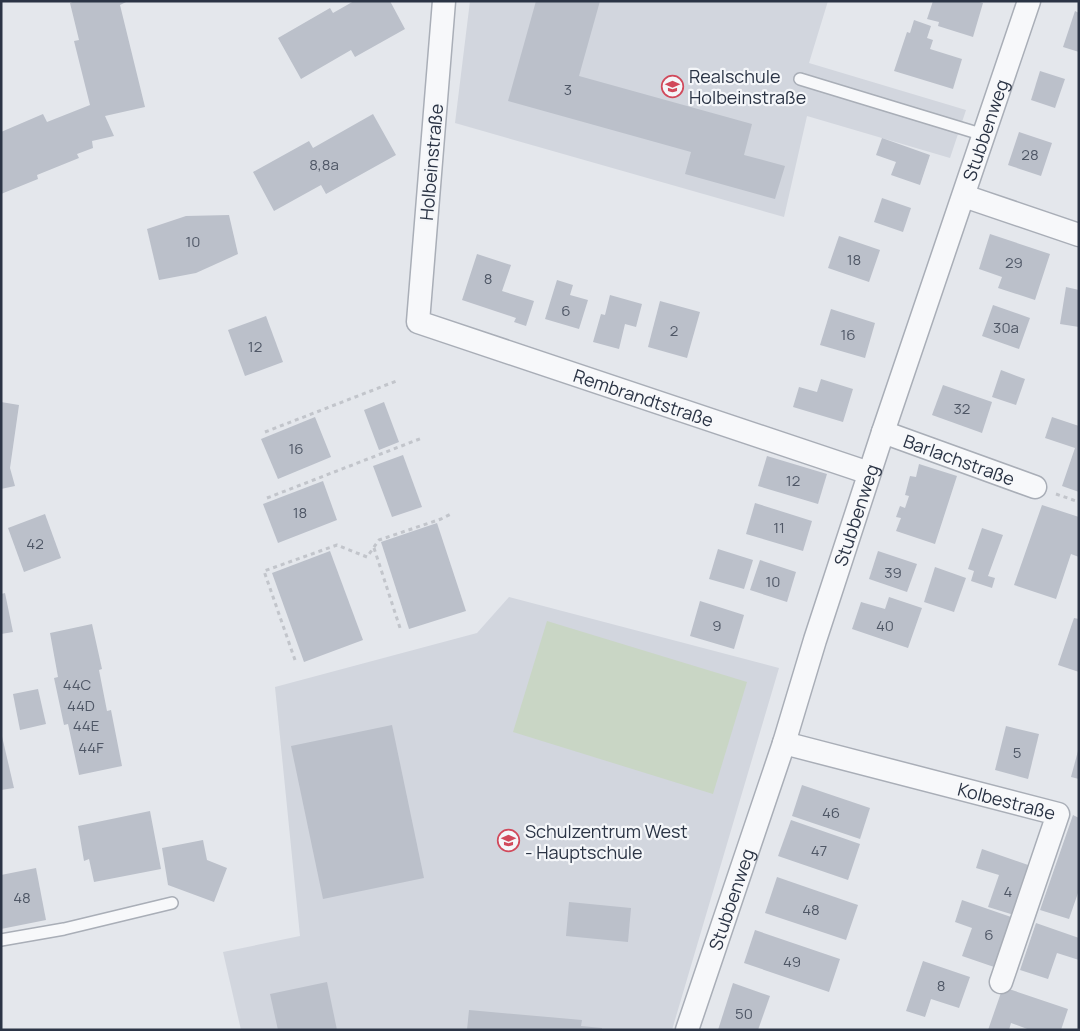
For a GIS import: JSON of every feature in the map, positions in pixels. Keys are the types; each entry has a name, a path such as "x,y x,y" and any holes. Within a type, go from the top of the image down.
{"street":[{"name":"Holbeinstraße","path":"418,322 444,1"},
{"name":"Stubbenweg","path":"687,1030 784,744 815,640 869,473 1029,1"},
{"path":"964,196 1079,235"},
{"name":"Rembrandtstraße","path":"418,322 869,473"},
{"name":"Barlachstraße","path":"883,432 1035,487"},
{"name":"Kolbestraße","path":"784,744 1058,814 1001,982"}],"lane":[{"path":"800,79 984,135"},
{"path":"1,940 64,929 172,903"}],"path":[{"path":"265,432 399,380"},
{"path":"267,498 422,438"},
{"path":"295,660 264,572 337,545 367,557 379,540 441,519 453,513"},
{"path":"374,548 401,631"}],"shaded area":[{"name":"Realschule Holbeinstraße","path":"470,1 828,1 809,63 966,110 950,158 807,116 784,217 455,123"},
{"name":"Schulzentrum West - Hauptschule","path":"509,597 779,668 672,1030 241,1030 223,952 300,936 275,687 477,633"}],"green space":[{"path":"547,621 747,682 713,794 513,732"}],"building":[{"path":"75,1 128,1 120,5 145,107 105,116 114,136 92,141 93,148 77,154 79,158 37,175 38,179 1,194 1,132 43,114 47,122 90,105 74,41 79,40 70,3"},
{"path":"354,1 390,1 405,29 355,57 351,50 301,79 278,38 330,8 333,13"},
{"path":"536,1 600,1 579,76 752,124 744,155 785,166 775,199 685,174 691,152 508,101"},
{"path":"933,1 976,1 983,3 973,37 938,26 939,22 927,19"},
{"path":"1075,11 1079,13 1079,52 1063,47"},
{"path":"914,20 931,26 927,38 933,40 930,49 962,59 953,89 894,71 907,32 910,33"},
{"path":"1040,71 1065,79 1055,108 1031,100"},
{"path":"373,114 396,155 326,194 321,185 274,211 253,172 309,141 313,148"},
{"path":"1019,132 1052,143 1041,176 1008,165"},
{"path":"882,138 930,155 920,185 891,175 896,162 876,155"},
{"path":"882,198 911,208 903,232 874,222"},
{"path":"229,215 238,254 196,273 159,280 147,229 186,216"},
{"path":"990,234 1050,254 1035,300 998,288 1002,277 979,269"},
{"path":"839,236 880,250 869,282 828,268"},
{"path":"477,254 511,265 502,291 534,301 526,326 514,322 516,318 462,300"},
{"path":"557,280 573,285 570,295 588,300 579,329 545,319"},
{"path":"1066,287 1079,290 1079,327 1060,324"},
{"path":"610,295 642,304 636,327 625,324 619,349 593,342 601,314 605,315"},
{"path":"660,301 700,312 687,358 648,347"},
{"path":"993,305 1030,318 1019,349 982,336"},
{"path":"831,309 875,323 865,358 820,345"},
{"path":"266,316 283,362 245,376 228,330"},
{"path":"1001,370 1025,379 1016,405 992,397"},
{"path":"821,379 853,389 843,422 793,407 799,387 817,392"},
{"path":"943,385 992,402 982,433 932,415"},
{"path":"1,402 19,405 10,468 15,486 1,489"},
{"path":"384,402 399,442 379,450 364,410"},
{"path":"315,417 331,457 278,479 261,439"},
{"path":"1052,417 1079,426 1079,492 1062,486 1075,448 1045,438"},
{"path":"403,455 422,507 392,517 373,466"},
{"path":"767,456 827,474 818,504 758,486"},
{"path":"919,464 957,476 935,544 896,531 901,518 896,517 900,506 905,508 909,496 905,495 910,476 916,477"},
{"path":"323,481 337,520 278,543 263,504"},
{"path":"755,503 812,521 803,551 746,534"},
{"path":"1042,505 1079,517 1079,557 1071,554 1056,599 1014,585"},
{"path":"45,514 61,558 24,572 8,528"},
{"path":"437,523 466,611 409,629 381,542"},
{"path":"982,528 1003,535 988,576 995,578 992,588 971,581 974,571 968,569"},
{"path":"718,549 753,560 744,589 709,579"},
{"path":"330,551 363,640 304,662 272,573"},
{"path":"878,551 917,564 907,592 869,579"},
{"path":"760,560 796,572 787,602 750,590"},
{"path":"935,567 966,578 954,612 924,602"},
{"path":"5,593 13,632 1,634 1,594"},
{"path":"889,597 922,608 908,648 852,629 861,602 885,609"},
{"path":"700,601 744,615 734,649 690,636"},
{"path":"1074,618 1079,619 1079,672 1058,665"},
{"path":"92,624 102,669 99,670 107,711 111,710 122,766 79,775 68,724 64,725 54,678 58,677 50,633"},
{"path":"38,689 46,724 20,730 13,694"},
{"path":"392,725 424,878 323,899 291,746"},
{"path":"1006,726 1039,734 1028,779 995,770"},
{"path":"1,732 14,788 1,790"},
{"path":"1079,751 1079,779 1071,777"},
{"path":"802,785 870,808 860,839 792,816"},
{"path":"150,811 161,869 94,882 89,859 84,861 78,826"},
{"path":"1073,815 1079,818 1079,893 1069,919 1040,910"},
{"path":"791,820 860,844 848,880 778,856"},
{"path":"203,840 207,860 227,868 214,902 168,885 162,848"},
{"path":"982,849 1031,866 1014,915 988,907 999,875 976,868"},
{"path":"36,868 46,920 1,929 1,875"},
{"path":"777,877 858,905 846,940 765,913"},
{"path":"962,900 1014,918 997,968 962,956 972,928 955,922"},
{"path":"569,902 631,908 628,942 566,936"},
{"path":"1036,923 1079,938 1079,960 1057,953 1048,979 1020,970"},
{"path":"755,930 840,959 829,992 744,963"},
{"path":"923,961 970,977 959,1008 931,999 925,1017 906,1011"},
{"path":"327,982 337,1030 278,1030 270,994"},
{"path":"733,983 770,996 758,1030 718,1030"},
{"path":"1003,987 1068,1009 1061,1030 1030,1030 1011,1023 1009,1030 988,1030"},
{"path":"469,1010 582,1020 581,1026 602,1028 602,1030 467,1030"}],"place":[{"name":"Realschule Holbeinstraße","path":"673,86"},
{"name":"Schulzentrum West - Hauptschule","path":"509,841"}]}
